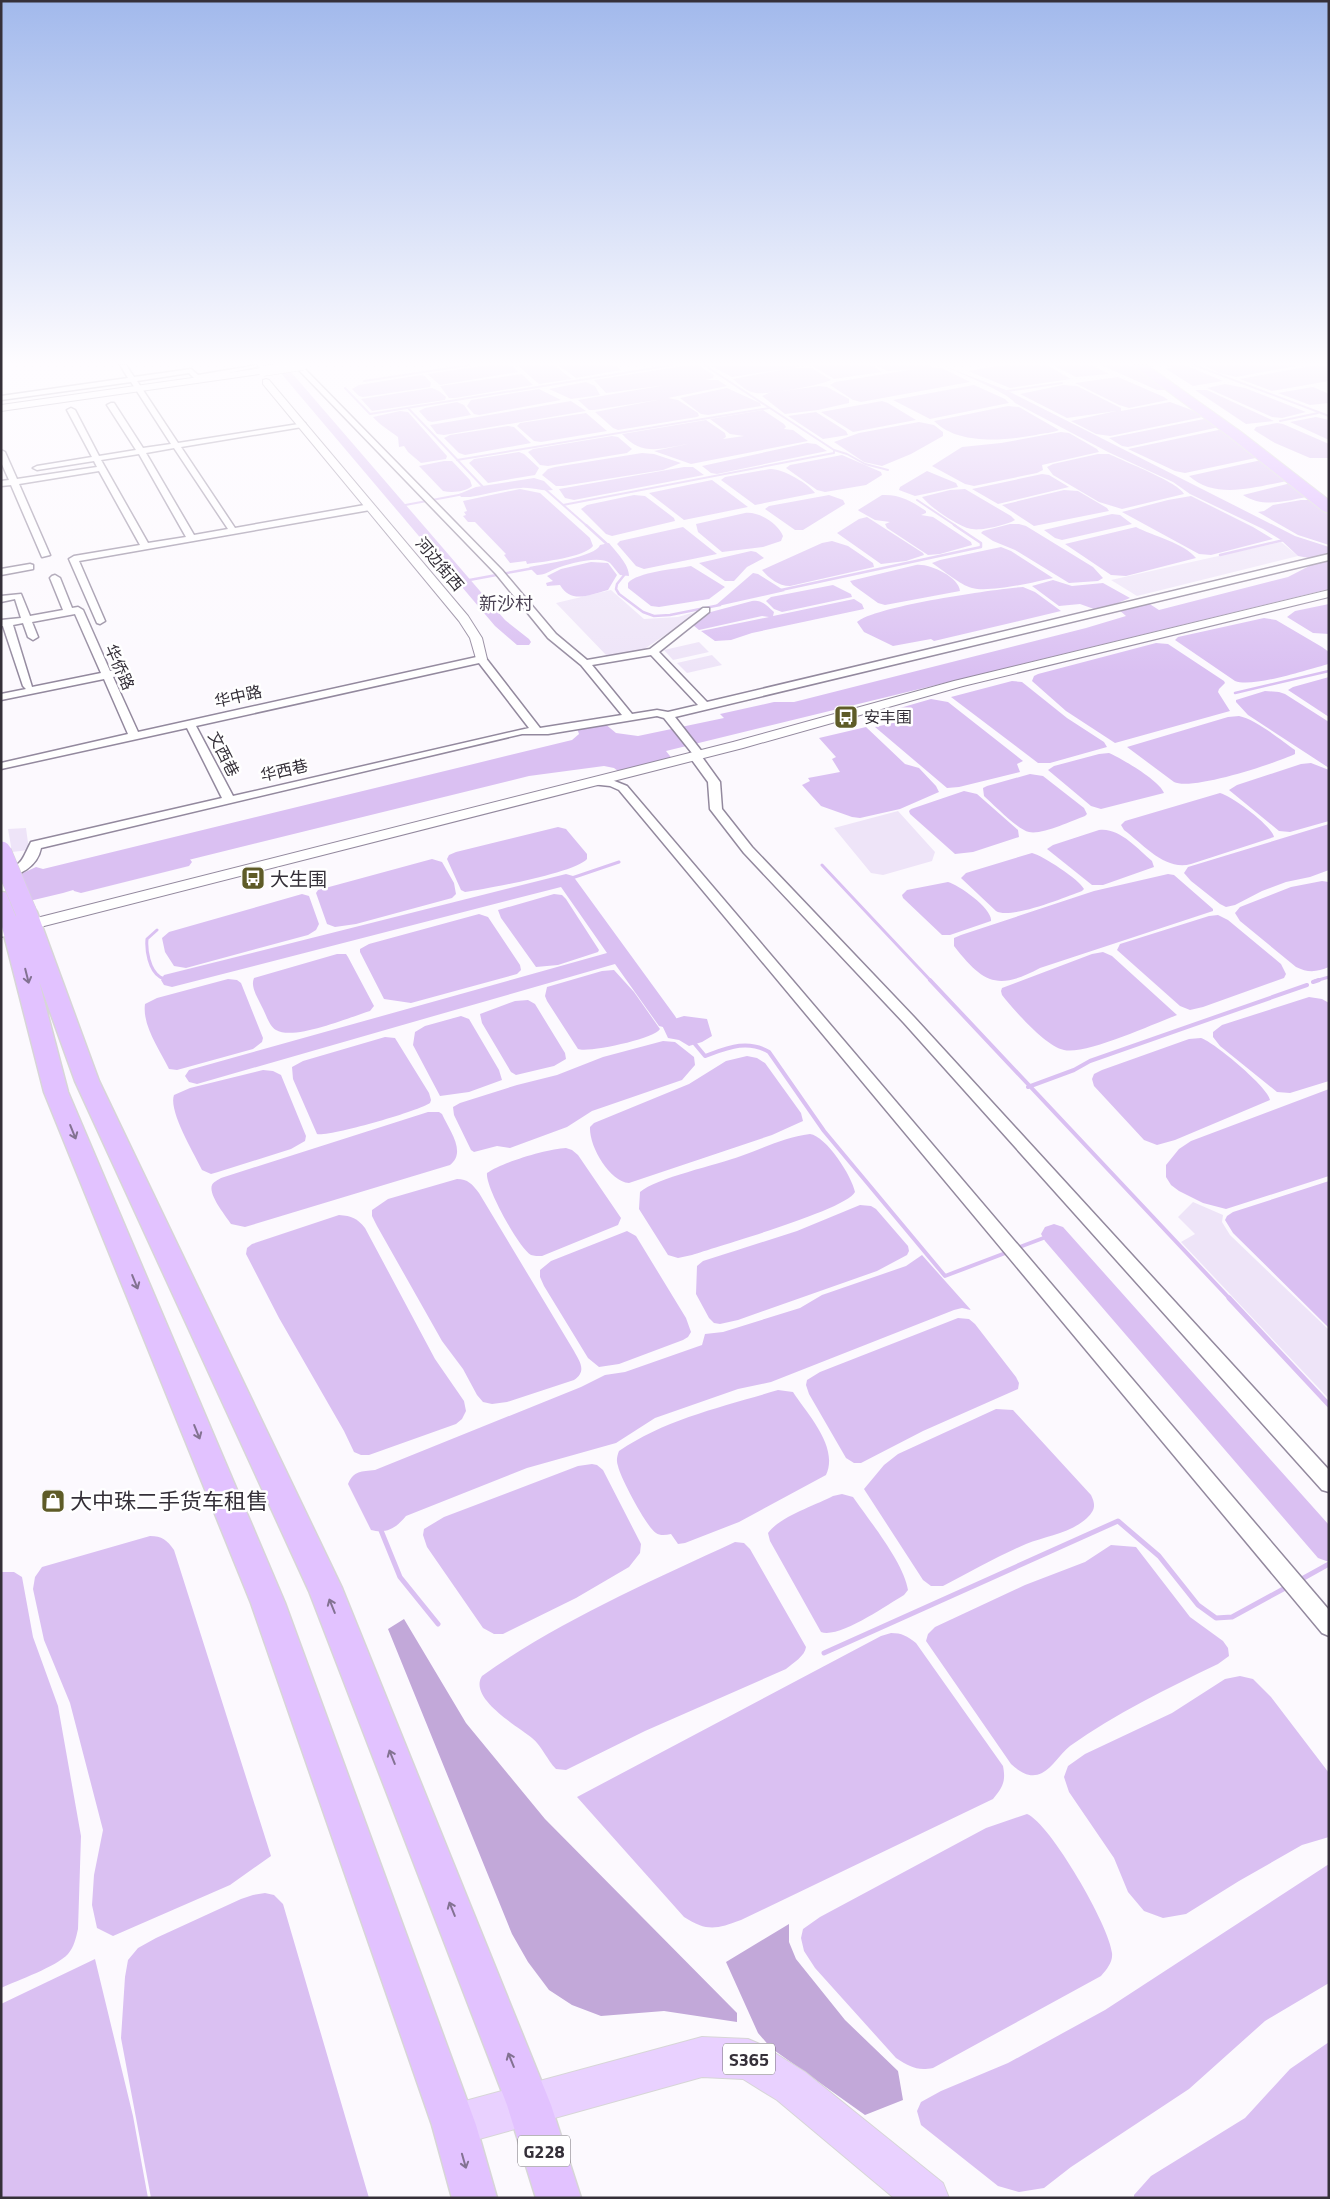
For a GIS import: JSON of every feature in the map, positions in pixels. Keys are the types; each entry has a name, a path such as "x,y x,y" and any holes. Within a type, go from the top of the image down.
{"highway":[{"path":"1281,468 1329,508"},
{"path":"1293,468 1329,496"},
{"name":"G228","path":"1,852 14,919 56,1092 268,1603 454,2125 475,2198"},
{"name":"G228","path":"14,919 87,1081 325,1588 529,2105 559,2198"}],"main road":[{"name":"S365","path":"454,2125 702,2057 748,2059 791,2086 928,2198"}],"street":[{"path":"8,468 45,554"},
{"path":"1,484 103,468 146,547"},
{"path":"151,468 191,538"},
{"path":"192,468 233,531"},
{"name":"河边街西","path":"337,468 464,619 476,638 481,659"},
{"path":"397,468 501,574 552,636 585,663 630,718"},
{"path":"100,621 74,560 370,507"},
{"name":"华西巷","path":"1,876 26,866 32,858 37,845 522,731 537,731 657,713 668,715 1329,557"},
{"path":"1,572 30,567"},
{"name":"华侨路","path":"55,578 74,611 134,736"},
{"path":"14,919 595,782 862,710 1329,593"},
{"path":"1,599 18,596 33,637"},
{"path":"585,663 653,652 706,610"},
{"path":"28,686 3,621 27,620 74,611"},
{"path":"653,652 705,706"},
{"path":"481,659 537,731"},
{"name":"华中路","path":"1,766 481,659"},
{"path":"1,697 118,673"},
{"path":"668,715 713,778 716,809 748,850 909,1020 1329,1484"},
{"name":"文西巷","path":"190,724 229,800"},
{"path":"595,782 612,783 623,788 1329,1626"}],"shaded area":[{"path":"421,468 458,468 470,480 472,486 458,492 443,491"},
{"path":"473,468 539,468 535,475 488,483"},
{"path":"669,468 563,486 556,486 542,475 548,469"},
{"path":"680,468 694,468 704,475 574,500 565,498 559,489"},
{"path":"704,468 748,468 717,474 711,473"},
{"path":"786,468 871,468 881,472 882,475 866,485 825,492 817,490"},
{"path":"935,468 1043,468 1043,470 1037,473 974,486 965,484"},
{"path":"1047,468 1140,468 1173,484 1184,494 1122,509 1099,502 1053,475"},
{"path":"1142,468 1160,468 1295,536 1329,547 1329,589 666,751 674,761 622,774 614,768 604,766 529,776 152,869 144,869 63,893 21,903 10,879 36,867 43,869 572,740 579,734 577,728 604,723 616,733 638,736 724,718 720,714 774,702 794,702 1086,628 1126,616 1118,609 1148,603 1159,610 1288,577 1317,562 1298,556 1281,540 1263,529 1190,494 1173,482"},
{"path":"1168,468 1210,468 1185,473"},
{"path":"1227,468 1274,468 1287,481 1236,490 1223,490 1211,488 1189,476"},
{"path":"775,469 795,477 815,493 755,505 721,480 725,477"},
{"path":"927,471 956,483 958,487 915,496 899,490 900,487"},
{"path":"1042,474 1049,475 1069,487 998,504 972,489"},
{"path":"534,478 544,481 553,490 521,488 470,497 461,497 459,494 476,487"},
{"path":"712,480 748,507 684,520 649,493"},
{"path":"1295,482 1312,496 1268,503 1259,502 1243,495"},
{"path":"520,489 540,493 590,538 593,546 581,553 563,558 527,564 526,561 510,563 504,555 506,554 475,522 468,522 463,516 466,515 464,512 467,511 463,501"},
{"path":"965,489 1015,520 987,528 967,528 946,516 922,497 950,490"},
{"path":"1064,490 1078,491 1109,511 1034,526 1002,505"},
{"path":"634,495 645,496 674,518 675,521 612,536 606,534 581,509 587,505"},
{"path":"829,495 843,500 845,504 803,530 795,530 765,509 769,506"},
{"path":"882,495 900,497 916,504 926,511 926,513 921,515 933,517 971,542 972,545 940,554 928,555 887,528 885,524 890,522 875,520 858,510"},
{"path":"1191,496 1273,539 1211,555 1199,554 1122,512"},
{"path":"1301,500 1316,500 1329,511 1329,545 1298,535 1258,512 1264,511 1273,505"},
{"path":"745,513 756,514 772,522 783,536 781,541 763,547 722,552 698,532 696,524"},
{"path":"1112,514 1120,515 1132,524 1062,540 1055,538 1044,530"},
{"path":"867,517 924,555 906,561 881,564 837,533 859,519"},
{"path":"1010,524 1026,526 1093,567 1103,578 1098,581 1069,583 1015,550 993,541 981,533"},
{"path":"683,527 717,554 644,569 636,566 617,544 620,541"},
{"path":"1136,527 1184,548 1196,558 1126,576 1111,575 1065,544"},
{"path":"832,541 848,546 873,563 874,567 790,586 774,581 762,570 822,543"},
{"path":"1281,542 1298,556 1137,596 1111,580"},
{"path":"609,543 625,563 629,576 620,575 610,563 598,560 575,563 539,575 529,567 589,553 600,545"},
{"path":"1001,547 1011,551 1053,578 1012,586 980,589 962,584 932,563 940,560"},
{"path":"751,551 764,558 747,567 734,581 725,581 699,563"},
{"path":"591,562 608,563 617,575 608,590 587,596 575,596 564,591 560,585 547,586 546,583 553,581 547,576 561,569"},
{"path":"916,565 928,566 943,572 955,581 960,591 885,605 878,603 850,581"},
{"path":"691,566 725,587 709,599 659,607 651,606 628,588 628,583 640,576"},
{"path":"753,573 758,574 785,591 716,605"},
{"path":"1053,580 1072,586 1103,583 1130,598 1108,607 1094,609 1080,604 1059,606 1032,586"},
{"path":"833,585 851,594 852,597 782,612 774,609 766,601 771,597"},
{"path":"1023,587 1035,592 1061,611 934,641 931,639 893,646 864,632 857,622 868,616 910,604"},
{"path":"611,590 644,619 678,617 702,610 643,650 608,657 556,603"},
{"path":"854,599 862,604 864,609 752,633 731,640 715,641 701,631 769,617 762,616 699,630 693,625 707,613 752,601 759,601 764,604 774,612 773,616"},
{"path":"1329,604 1329,634 1313,633 1287,617 1295,611"},
{"path":"1264,618 1276,620 1322,647 1329,652 1329,664 1267,680 1254,682 1235,681 1175,640 1178,637"},
{"path":"699,642 709,652 673,660 664,650"},
{"path":"1156,643 1168,644 1224,681 1225,683 1218,692 1230,711 1115,743 1066,711 1032,681 1034,676 1038,674"},
{"path":"712,655 722,665 687,673 677,663"},
{"path":"1329,677 1329,717 1288,690 1293,687"},
{"path":"1012,681 1022,682 1067,718 1104,742 1107,747 1050,763 1038,763 951,697"},
{"path":"1265,691 1285,694 1329,722 1329,768 1248,715 1236,702 1236,700"},
{"path":"931,699 948,702 1023,761 1017,764 1020,772 959,787 947,788 875,727 902,721 893,710"},
{"path":"1239,716 1253,721 1268,730 1295,750 1295,754 1234,775 1184,784 1174,782 1127,747 1228,717"},
{"path":"866,727 905,764 919,768 936,786 939,792 900,809 860,818 821,806 802,785 810,781 808,778 840,772 832,759 836,757 819,738"},
{"path":"1109,753 1148,776 1164,793 1101,809 1091,806 1048,770 1054,766"},
{"path":"1311,763 1329,770 1329,821 1290,832 1279,831 1229,790 1237,785 1301,764"},
{"path":"1030,774 1043,776 1084,808 1087,814 1049,830 1029,832 1012,822 984,796 983,788 987,786"},
{"path":"964,791 977,794 1018,830 1019,837 973,852 955,854 910,814 909,811 911,809"},
{"path":"1220,793 1251,812 1272,832 1274,837 1191,864 1181,865 1172,864 1155,855 1124,830 1121,825 1125,821"},
{"path":"898,811 935,852 932,861 883,875 871,873 834,828"},
{"path":"1329,824 1329,870 1310,877 1286,882 1262,891 1235,905 1226,907 1220,904 1184,873 1188,867"},
{"path":"558,827 566,829 587,854 587,859 566,870 529,880 465,892 461,890 447,859 449,855"},
{"path":"26,828 29,850 12,852 8,829"},
{"path":"1099,830 1106,830 1121,835 1152,861 1154,867 1103,885 1092,885 1047,849 1053,845"},
{"path":"1032,853 1060,868 1076,880 1084,889 1038,907 1013,913 1003,913 996,911 961,878 966,873"},
{"path":"432,859 442,862 454,883 456,894 452,898 356,924 335,927 327,924 316,893 318,890"},
{"path":"1168,874 1174,875 1213,911 1040,968 1025,975 1002,981 992,980 983,975 964,959 954,946 954,938 961,935 1094,891"},
{"path":"1322,881 1329,882 1329,967 1325,969 1309,971 1296,967 1240,921 1235,913 1240,907 1291,887"},
{"path":"948,882 967,892 981,904 987,910 991,921 950,935 942,935 902,895 907,890"},
{"path":"302,894 309,896 319,924 316,930 308,935 186,968 174,966 165,952 162,938 169,932"},
{"path":"554,894 562,895 566,899 599,950 598,952 558,965 536,967 501,918 498,910"},
{"path":"479,914 488,917 520,965 521,970 517,974 411,1003 384,999 360,949 369,944"},
{"path":"1218,915 1228,920 1281,964 1286,974 1284,978 1190,1010 1180,1006 1117,950 1120,944 1209,916"},
{"path":"1103,952 1112,956 1177,1015 1088,1048 1064,1050 1056,1047 1039,1035 1002,995 1002,988 1092,954"},
{"path":"337,954 346,954 348,957 374,1006 370,1011 336,1023 295,1033 284,1033 271,1026 255,992 254,978"},
{"path":"614,970 634,992 660,1029 655,1033 634,1041 594,1049 578,1049 547,1001 545,996 547,987 602,971"},
{"path":"228,979 237,980 241,983 263,1038 262,1042 253,1049 177,1070 169,1069 146,1021 145,1004 157,998"},
{"path":"1309,997 1322,999 1329,1003 1329,1081 1290,1093 1277,1092 1220,1046 1213,1037 1213,1032 1222,1025"},
{"path":"528,1000 535,1004 565,1053 566,1059 554,1066 516,1075 511,1072 482,1023 480,1014 515,1001"},
{"path":"461,1016 469,1019 499,1070 502,1080 469,1092 440,1096 413,1045 415,1032 425,1026"},
{"path":"684,1016 707,1019 712,1036 702,1042 689,1046 679,1040 668,1038 661,1023"},
{"path":"385,1037 395,1038 429,1093 430,1103 374,1123 338,1132 317,1134 293,1079 292,1067 303,1061"},
{"path":"1201,1038 1208,1041 1240,1066 1261,1086 1270,1100 1175,1140 1157,1145 1144,1140 1094,1086 1092,1079 1094,1074 1102,1070 1189,1039"},
{"path":"663,1041 675,1042 694,1057 695,1065 682,1080 592,1111 567,1127 510,1148 497,1146 474,1152 471,1150 454,1115 453,1107 460,1103 557,1075 603,1057"},
{"path":"747,1056 757,1058 765,1063 801,1113 803,1121 772,1135 629,1183 614,1176 608,1169 597,1153 593,1143 590,1127 594,1123 689,1084 726,1061"},
{"path":"263,1070 273,1071 281,1075 306,1136 305,1141 291,1149 211,1174 202,1170 178,1122 173,1102 174,1095 190,1088"},
{"path":"1329,1089 1329,1176 1226,1209 1203,1203 1179,1191 1171,1185 1166,1177 1166,1165 1179,1149 1191,1141"},
{"path":"428,1112 439,1112 442,1114 455,1141 457,1154 455,1160 450,1165 245,1227 231,1224 218,1205 211,1189 214,1182 221,1178"},
{"path":"810,1134 823,1142 844,1167 855,1192 846,1200 829,1208 753,1236 678,1258 668,1255 639,1209 640,1192 659,1182 730,1160 783,1140"},
{"path":"566,1148 578,1155 621,1218 618,1225 542,1256 531,1255 511,1230 504,1217 491,1191 487,1173 525,1157"},
{"path":"457,1179 469,1183 479,1193 574,1351 581,1370 578,1377 574,1380 507,1402 492,1404 483,1402 477,1395 463,1369 442,1341 377,1226 372,1216 372,1210 388,1199"},
{"path":"1329,1181 1329,1328 1233,1233 1225,1220 1233,1212"},
{"path":"1193,1202 1223,1215 1222,1222 1230,1235 1329,1330 1329,1399 1181,1242 1195,1234 1178,1217"},
{"path":"860,1205 871,1206 876,1209 908,1246 909,1251 907,1255 877,1271 738,1320 720,1324 714,1323 709,1318 696,1294 697,1266 703,1261 797,1231"},
{"path":"339,1215 354,1218 365,1228 435,1359 464,1401 466,1411 462,1419 456,1424 369,1455 361,1455 354,1452 344,1431 279,1318 246,1254 247,1248 252,1244"},
{"path":"627,1231 636,1236 686,1318 691,1332 683,1340 619,1364 599,1367 588,1358 544,1286 540,1277 540,1270 551,1261"},
{"path":"922,1255 971,1310 962,1308 954,1310 771,1382 738,1389 655,1418 616,1443 527,1468 406,1516 391,1529 382,1531 371,1530 348,1484 350,1479 358,1472 375,1470 581,1387 605,1375 625,1372 702,1345 705,1334 723,1332 800,1308 822,1295 906,1266"},
{"path":"958,1318 969,1319 975,1324 1016,1377 1019,1383 1018,1389 923,1431 861,1463 854,1463 846,1458 809,1394 806,1385 807,1380 820,1372"},
{"path":"778,1390 793,1392 820,1432 828,1453 829,1464 826,1475 739,1522 685,1543 678,1544 671,1534 661,1535 656,1533 634,1502 620,1472 617,1462 619,1451 656,1430 696,1414"},
{"path":"996,1409 1013,1410 1091,1495 1094,1502 1093,1510 1087,1518 1074,1527 1026,1544 943,1586 931,1586 923,1580 864,1489 884,1465 898,1454"},
{"path":"597,1465 603,1470 641,1544 640,1553 629,1567 576,1598 503,1634 494,1634 483,1628 427,1547 423,1535 424,1529 444,1517 578,1466"},
{"path":"842,1494 853,1497 876,1529 900,1567 908,1590 904,1595 875,1613 851,1626 829,1633 821,1632 770,1541 768,1533 773,1527 789,1517 833,1496"},
{"path":"150,1536 164,1539 174,1550 271,1856 230,1885 113,1936 97,1928 92,1905 94,1875 103,1830 70,1703 44,1640 33,1589 35,1577 42,1567"},
{"path":"735,1542 744,1543 750,1549 806,1647 801,1656 786,1669 645,1731 566,1770 556,1769 536,1741 496,1711 482,1693 480,1684 482,1676 542,1637 605,1603"},
{"path":"1111,1545 1136,1547 1190,1617 1223,1641 1228,1648 1229,1656 1218,1664 1123,1712 1087,1734 1070,1746 1042,1773 1038,1775 1025,1774 1011,1764 926,1641 928,1634 935,1627 1025,1585 1085,1562"},
{"path":"1,1572 14,1572 22,1577 33,1637 58,1706 81,1836 78,1929 72,1948 68,1954 55,1964 1,1988"},
{"path":"404,1619 466,1723 545,1819 737,2013 737,2022 664,2011 601,2016 572,2005 549,1990 528,1962 512,1934 388,1629"},
{"path":"891,1633 904,1635 916,1643 1003,1766 1003,1784 993,1799 741,1920 712,1928 699,1925 684,1917 577,1797 881,1636"},
{"path":"1240,1676 1253,1679 1271,1697 1329,1773 1329,1837 1302,1845 1186,1914 1163,1918 1144,1911 1128,1892 1114,1858 1069,1792 1064,1777 1068,1766 1085,1754 1172,1713 1225,1679"},
{"path":"1027,1814 1037,1821 1050,1836 1077,1877 1109,1940 1112,1953 1111,1962 1101,1976 933,2068 918,2069 910,2066 896,2058 815,1968 804,1951 801,1938 803,1929 820,1917 986,1828"},
{"path":"1329,1864 1329,1983 1265,2021 1189,2089 1071,2167 1044,2188 1019,2192 998,2186 921,2125 917,2111 921,2102 941,2091 1008,2063 1105,2010"},
{"path":"265,1893 274,1895 283,1904 369,2198 151,2198 121,2038 128,1960 138,1948 156,1938 241,1899"},
{"path":"789,1924 789,1942 796,1959 845,2020 898,2071 903,2100 865,2115 771,2048 758,2033 726,1962"},
{"path":"95,1959 133,2116 148,2198 1,2198 1,2004"},
{"path":"1329,2042 1329,2198 1134,2198 1134,2195 1151,2176 1245,2118 1290,2069"}],"waterway":[{"path":"367,468 500,623 523,642"},
{"path":"465,468 486,490"},
{"path":"563,505 758,468"},
{"path":"879,468 888,470"},
{"path":"545,489 563,505"},
{"path":"400,506 464,494"},
{"path":"917,500 956,526"},
{"path":"563,505 587,526"},
{"path":"586,525 608,545"},
{"path":"781,590 981,547 981,543 954,525"},
{"path":"1220,555 1284,540"},
{"path":"464,581 534,568"},
{"path":"625,574 617,584 616,589 619,594 643,612 654,616 670,615 720,605"},
{"path":"1235,693 1329,671"},
{"path":"81,887 182,862"},
{"path":"566,880 619,862"},
{"path":"822,865 931,981"},
{"path":"172,980 566,880 667,1021"},
{"path":"157,930 147,939 149,960 156,974 161,978 172,980"},
{"path":"197,1076 620,956"},
{"path":"1315,981 1329,977"},
{"path":"930,980 1030,1086"},
{"path":"1313,982 1319,980"},
{"path":"1030,1086 1074,1070 1090,1061 1307,985"},
{"path":"695,1044 705,1056 745,1045 761,1048 769,1052 824,1131 945,1276 1008,1252"},
{"path":"1030,1086 1230,1299"},
{"path":"1017,1248 1054,1234"},
{"path":"1054,1234 1329,1548"},
{"path":"1229,1298 1329,1405"},
{"path":"824,1653 1118,1521 1159,1556 1198,1605 1216,1618 1232,1617 1287,1587"},
{"path":"380,1528 400,1577 438,1624"},
{"path":"1300,1580 1329,1564"}],"place":[{"name":"安丰围","path":"846,717"},
{"name":"大生围","path":"253,878"},
{"name":"大中珠二手货车租售","path":"53,1501"}],"district":[{"name":"新沙村","path":"506,603"}]}
